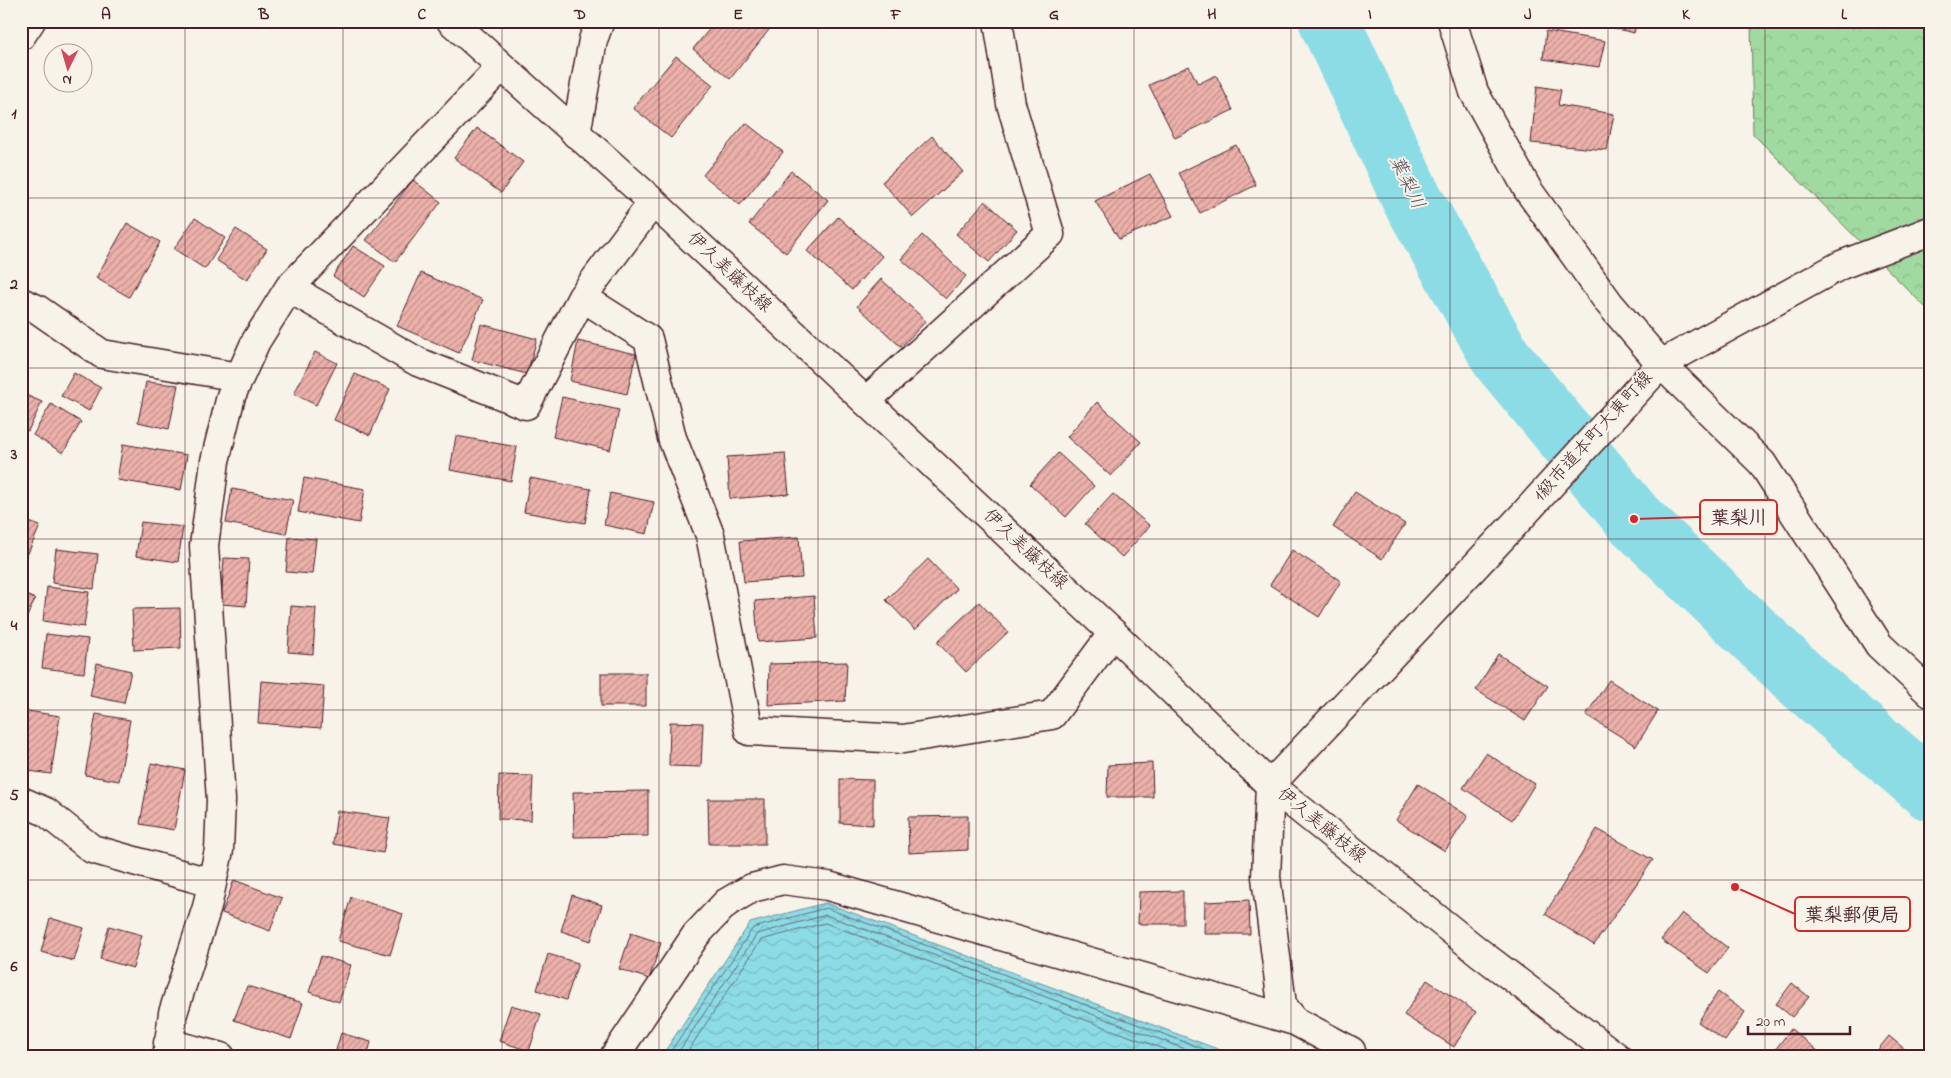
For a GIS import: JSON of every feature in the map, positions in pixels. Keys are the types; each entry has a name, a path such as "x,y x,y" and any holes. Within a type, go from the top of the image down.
{"street":[{"path":"21,36 31,21"},
{"name":"伊久美藤枝線","path":"451,21 653,202 1113,633 1270,785 1480,952 1617,1057"},
{"path":"576,134 593,40 600,21"},
{"path":"866,401 1050,234 1011,104 998,21"},
{"name":"1級市道本町大東町線","path":"1270,785 1524,514 1661,364 1609,303 1528,190 1474,92 1452,21"},
{"path":"220,1057 167,1050 173,1013 207,907 219,850 221,800 204,546 215,461 231,396 256,341 289,288 501,67"},
{"path":"289,288 418,362 526,405 582,298 653,202"},
{"path":"1930,231 1841,265 1661,364 1762,463 1879,645 1930,693"},
{"path":"582,298 648,339 672,438 710,535 749,731 903,739 1052,715 1113,633"},
{"path":"21,302 36,309 102,354 240,376"},
{"path":"1270,785 1266,877 1282,1005 1295,1021"},
{"path":"21,801 46,812 92,849 212,883"},
{"path":"614,1057 696,935 726,903 752,888 783,880 828,886 1295,1021 1350,1051 1352,1057"}],"green space":[{"path":"1751,21 1930,21 1930,305 1925,307 1753,134"}],"water":[{"path":"825,903 1239,1057 661,1057 750,923"}],"building":[{"path":"716,21 766,21 772,26 730,79 693,49"},
{"path":"1607,21 1637,21 1634,33 1606,26"},
{"path":"1546,31 1605,41 1599,67 1543,59"},
{"path":"676,56 713,85 671,138 633,108"},
{"path":"1189,66 1198,84 1216,75 1233,110 1175,138 1149,85"},
{"path":"1537,86 1561,90 1558,105 1614,114 1607,150 1531,143"},
{"path":"746,123 783,152 740,205 703,175"},
{"path":"477,128 523,162 501,193 454,158"},
{"path":"932,136 963,172 913,217 882,182"},
{"path":"1236,145 1256,185 1200,213 1179,173"},
{"path":"791,171 828,200 786,253 749,224"},
{"path":"1150,174 1173,216 1119,239 1095,201"},
{"path":"413,180 441,202 395,262 366,240"},
{"path":"985,201 1017,230 989,262 956,234"},
{"path":"838,217 882,256 852,290 807,251"},
{"path":"195,218 225,238 205,269 174,249"},
{"path":"127,223 160,242 129,297 96,278"},
{"path":"236,229 267,249 247,280 216,260"},
{"path":"922,235 966,276 946,299 901,259"},
{"path":"353,246 385,266 364,297 333,276"},
{"path":"421,273 483,300 459,353 397,326"},
{"path":"881,279 926,321 901,347 857,306"},
{"path":"481,324 537,339 527,374 472,360"},
{"path":"578,341 636,354 627,394 570,381"},
{"path":"315,352 337,363 316,405 294,394"},
{"path":"74,373 101,388 89,411 61,396"},
{"path":"355,374 390,389 370,435 334,420"},
{"path":"146,382 178,385 169,429 138,422"},
{"path":"21,393 42,402 28,431 21,427"},
{"path":"562,397 619,410 610,450 553,437"},
{"path":"1097,402 1141,442 1111,476 1067,437"},
{"path":"51,404 81,422 63,453 33,435"},
{"path":"456,436 517,447 511,481 450,470"},
{"path":"123,444 187,455 181,490 117,480"},
{"path":"785,453 789,494 730,499 727,457"},
{"path":"1058,453 1094,486 1066,517 1030,484"},
{"path":"304,478 365,489 359,523 298,512"},
{"path":"530,478 591,489 585,523 524,512"},
{"path":"232,489 293,500 286,534 226,523"},
{"path":"1355,492 1405,524 1382,559 1333,527"},
{"path":"610,493 654,502 647,534 604,525"},
{"path":"1113,494 1150,526 1122,557 1085,524"},
{"path":"21,519 40,526 26,558 21,556"},
{"path":"141,522 183,527 178,562 136,556"},
{"path":"289,537 316,539 312,574 286,572"},
{"path":"799,537 802,578 744,582 740,541"},
{"path":"56,549 98,554 94,589 52,583"},
{"path":"1292,550 1341,581 1319,617 1270,585"},
{"path":"224,558 249,559 246,606 221,604"},
{"path":"928,559 957,589 915,630 886,600"},
{"path":"47,587 89,592 84,627 43,621"},
{"path":"21,593 35,599 21,630"},
{"path":"814,596 817,638 758,642 755,601"},
{"path":"979,602 1008,632 966,672 937,642"},
{"path":"291,606 316,608 313,654 288,652"},
{"path":"180,608 181,648 134,650 132,609"},
{"path":"46,634 88,639 84,673 42,668"},
{"path":"1498,654 1548,686 1525,721 1476,690"},
{"path":"847,662 845,701 768,705 769,664"},
{"path":"97,663 131,671 124,703 90,696"},
{"path":"601,673 646,673 646,706 601,706"},
{"path":"1609,680 1658,711 1636,746 1586,715"},
{"path":"261,681 324,686 321,728 258,723"},
{"path":"21,710 60,716 51,774 21,770"},
{"path":"96,714 130,720 119,781 85,775"},
{"path":"670,722 703,723 701,767 669,766"},
{"path":"1486,753 1535,784 1512,820 1463,788"},
{"path":"151,763 185,770 174,830 140,824"},
{"path":"1152,763 1153,797 1107,797 1108,765"},
{"path":"499,775 533,776 531,820 498,819"},
{"path":"840,779 873,780 873,825 840,823"},
{"path":"1418,784 1468,816 1445,851 1396,820"},
{"path":"648,791 648,836 574,837 573,792"},
{"path":"708,799 765,799 765,844 709,844"},
{"path":"337,811 390,818 383,853 333,844"},
{"path":"968,816 968,850 909,853 908,817"},
{"path":"1597,829 1653,860 1594,945 1545,914"},
{"path":"234,880 282,898 270,931 222,913"},
{"path":"1183,891 1183,924 1138,924 1139,892"},
{"path":"572,895 602,905 591,941 561,931"},
{"path":"351,897 403,914 390,955 338,941"},
{"path":"1249,900 1250,934 1204,934 1205,902"},
{"path":"1682,913 1728,948 1709,973 1661,940"},
{"path":"50,918 84,928 74,961 41,952"},
{"path":"109,926 142,935 133,968 100,959"},
{"path":"631,933 661,943 649,979 619,969"},
{"path":"548,954 578,963 566,1000 537,990"},
{"path":"321,956 351,965 339,1002 309,992"},
{"path":"1427,980 1476,1012 1454,1047 1404,1015"},
{"path":"1792,983 1809,997 1792,1017 1776,1004"},
{"path":"247,986 303,1003 291,1039 234,1020"},
{"path":"1718,992 1745,1012 1725,1041 1698,1022"},
{"path":"511,1005 541,1014 529,1051 499,1041"},
{"path":"1791,1029 1825,1057 1783,1057 1775,1050"},
{"path":"341,1033 371,1042 367,1057 334,1057"},
{"path":"1889,1036 1914,1057 1872,1057"}],"waterway":[{"name":"葉梨川","path":"1329,21 1410,195 1502,359 1634,519 1804,682 1930,790"}],"place":[{"name":"葉梨川","path":"1634,519"},
{"name":"葉梨郵便局","path":"1735,887"}]}
